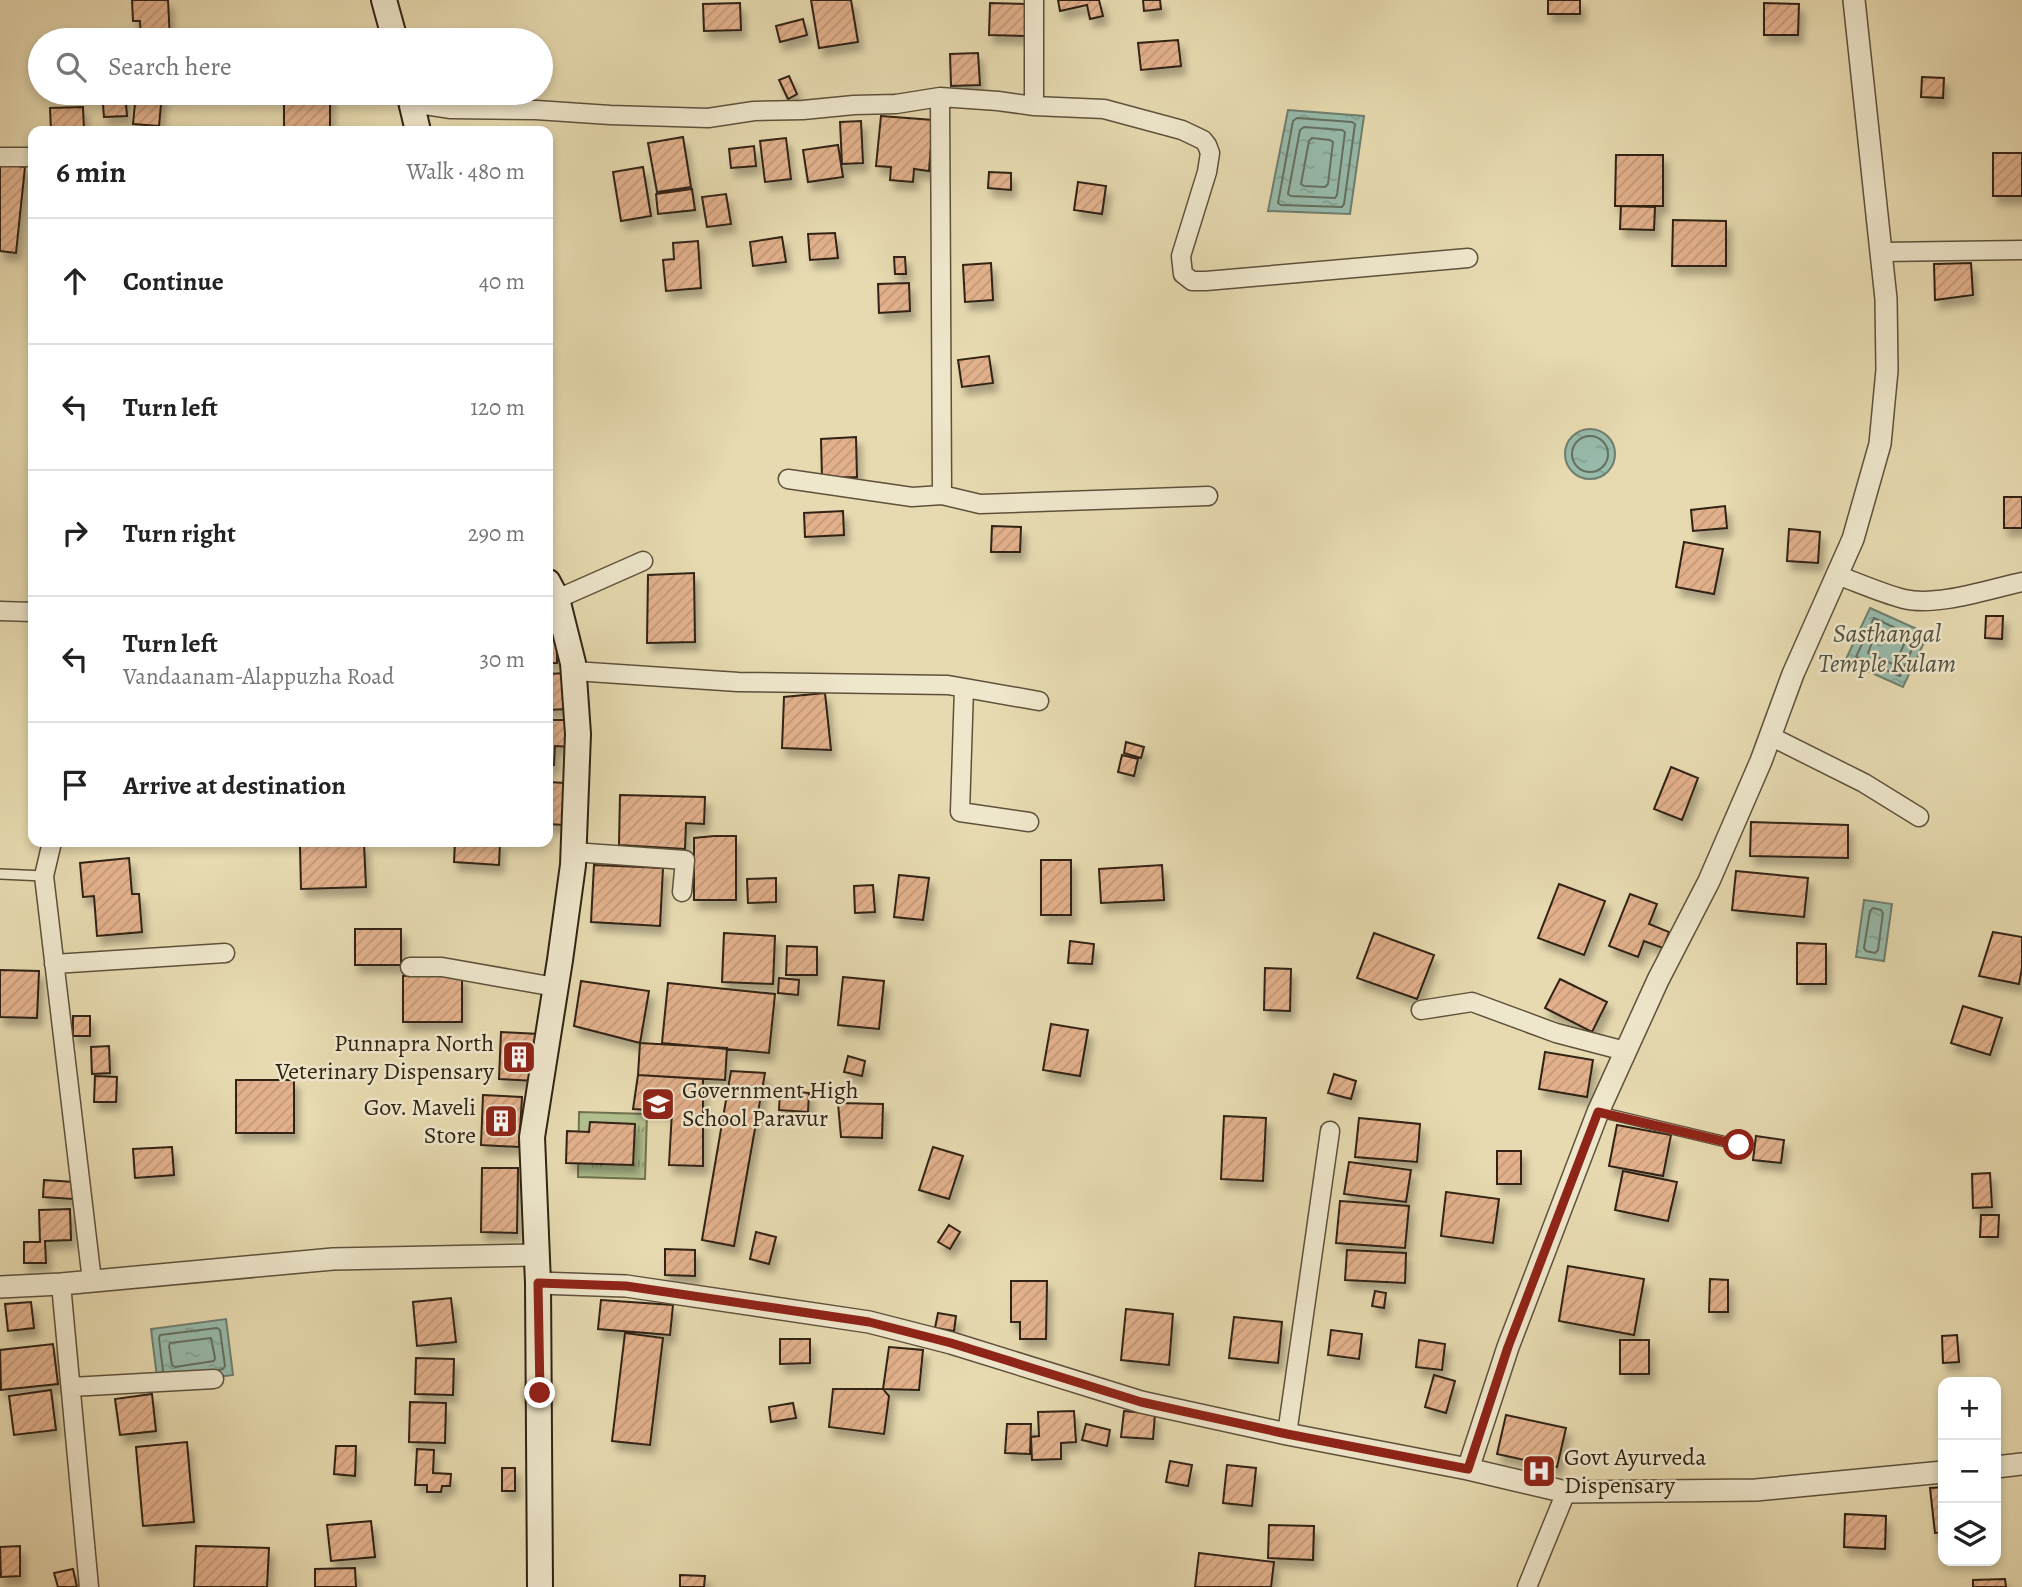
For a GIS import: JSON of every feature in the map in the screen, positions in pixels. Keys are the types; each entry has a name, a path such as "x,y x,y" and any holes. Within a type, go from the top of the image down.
{"main road":[{"path":"384,0 392,28"},
{"path":"412,105 417,126"},
{"path":"540,1587 538,1283 532,1138 573,852 578,734 574,671 553,601"}],"street":[{"path":"1034,0 1034,106"},
{"path":"1468,1469 1508,1347 1598,1112 1658,980 1709,881 1761,761 1793,674 1853,539 1880,444 1887,370 1886,299 1854,0"},
{"path":"940,97 942,495"},
{"path":"437,105 452,109 708,118 754,111 896,104 940,97 1034,106 1104,109 1182,130 1203,140 1207,145 1210,160 1181,256 1183,274 1192,281 1468,258"},
{"path":"0,157 28,157"},
{"path":"1881,252 2022,250"},
{"path":"788,479 912,497 942,495 980,504 1208,495"},
{"path":"553,593 642,561"},
{"path":"1837,575 1904,599 1919,601 1940,600 2022,582"},
{"path":"0,611 28,612"},
{"path":"574,671 738,682 948,685 1039,701"},
{"path":"964,688 960,812 1029,822"},
{"path":"1770,736 1864,783 1919,817"},
{"path":"51,847 44,876 92,1281"},
{"path":"573,852 685,860 682,892"},
{"path":"54,964 225,953"},
{"path":"411,967 442,967 555,987"},
{"path":"1421,1010 1472,1002 1556,1033 1625,1051"},
{"path":"1287,1434 1329,1131"},
{"path":"0,1287 333,1259 537,1255"},
{"path":"61,1283 89,1587"},
{"path":"538,1283 626,1286 869,1322 951,1343 1141,1402 1468,1469 1566,1492 1756,1490 1938,1472"},
{"path":"71,1387 214,1379"},
{"path":"2001,1466 2022,1464"},
{"path":"1527,1587 1566,1492"}],"lane":[{"path":"0,874 44,876"},
{"path":"1598,1112 1739,1145"}],"green space":[{"path":"579,1112 647,1114 645,1179 578,1177"}],"water":[{"path":"1288,110 1364,116 1350,214 1268,211"},
{"path":"1590,429 1608,436 1615,454 1608,472 1590,479 1572,472 1565,454 1572,436"},
{"name":"Sasthangal Temple Kulam","path":"1870,608 1928,634 1903,687 1845,661"},
{"path":"1864,900 1892,904 1884,961 1856,957"},
{"path":"226,1319 233,1375 158,1385 151,1329"}],"building":[{"path":"132,0 168,0 169,28 140,28 140,21 133,21"},
{"path":"811,0 851,0 858,42 819,48"},
{"path":"1058,0 1099,0 1103,16 1090,19 1087,5 1060,11"},
{"path":"1143,0 1160,0 1161,9 1144,11"},
{"path":"1548,0 1580,0 1580,14 1548,14"},
{"path":"740,3 741,30 704,31 703,4"},
{"path":"990,3 1026,4 1025,36 989,35"},
{"path":"1764,3 1799,4 1798,35 1764,35"},
{"path":"803,19 807,35 780,42 776,26"},
{"path":"1178,40 1181,66 1141,70 1138,43"},
{"path":"978,53 980,85 951,86 950,54"},
{"path":"789,76 797,94 788,99 779,80"},
{"path":"1922,77 1944,78 1943,98 1921,97"},
{"path":"103,105 126,105 127,116 104,117"},
{"path":"135,105 161,105 159,126 133,124"},
{"path":"284,105 330,105 330,126 284,126"},
{"path":"83,107 84,126 51,126 50,108"},
{"path":"881,116 933,120 929,171 914,169 913,182 890,180 891,167 876,166"},
{"path":"861,121 863,163 842,164 840,122"},
{"path":"683,137 691,187 657,192 648,143"},
{"path":"786,138 791,179 765,182 760,141"},
{"path":"838,145 843,177 808,182 803,150"},
{"path":"754,146 756,166 731,168 729,149"},
{"path":"1993,153 2022,153 2022,196 1993,196"},
{"path":"1616,155 1663,155 1663,206 1615,206"},
{"path":"0,164 25,167 16,253 0,251"},
{"path":"643,167 651,216 621,221 613,172"},
{"path":"989,172 1011,173 1011,190 988,188"},
{"path":"1078,182 1106,186 1102,214 1074,210"},
{"path":"692,189 695,210 658,214 656,194"},
{"path":"726,194 731,224 707,227 702,197"},
{"path":"1621,206 1655,207 1654,230 1620,229"},
{"path":"1673,220 1726,221 1726,266 1672,266"},
{"path":"835,233 838,258 810,260 808,234"},
{"path":"782,237 786,262 753,266 750,242"},
{"path":"698,241 701,288 666,291 663,260 674,259 673,243"},
{"path":"894,257 905,257 906,274 895,274"},
{"path":"991,263 993,300 965,302 963,265"},
{"path":"1971,263 1973,295 1935,300 1934,264"},
{"path":"909,283 910,311 879,313 878,284"},
{"path":"989,356 993,383 962,387 958,360"},
{"path":"856,437 857,477 822,478 821,439"},
{"path":"2004,497 2022,497 2022,528 2004,528"},
{"path":"1725,506 1727,528 1693,531 1691,510"},
{"path":"843,511 844,535 805,537 804,513"},
{"path":"992,526 1021,527 1020,552 991,552"},
{"path":"1789,529 1820,532 1818,563 1787,561"},
{"path":"1684,542 1723,549 1714,594 1676,587"},
{"path":"694,573 695,642 647,643 648,575"},
{"path":"1986,616 2003,616 2002,639 1985,638"},
{"path":"553,632 557,632 557,663 553,663"},
{"path":"566,673 567,709 553,710 553,674"},
{"path":"825,693 831,750 782,748 784,697"},
{"path":"553,720 574,720 574,747 555,746 554,765"},
{"path":"1126,742 1144,747 1141,758 1124,753"},
{"path":"1122,755 1138,759 1134,776 1118,772"},
{"path":"1671,767 1698,778 1682,820 1654,809"},
{"path":"553,782 565,783 564,825 553,824"},
{"path":"620,795 705,797 704,824 686,823 685,849 619,845"},
{"path":"1751,822 1848,825 1848,858 1750,856"},
{"path":"736,836 736,900 694,900 694,838"},
{"path":"300,847 364,847 366,887 301,889"},
{"path":"455,847 500,847 499,865 454,862"},
{"path":"129,858 132,894 139,894 142,932 97,936 94,896 83,897 80,863"},
{"path":"1041,860 1071,860 1071,915 1041,915"},
{"path":"594,865 663,868 660,926 591,922"},
{"path":"1162,865 1164,900 1101,903 1099,869"},
{"path":"1736,871 1808,878 1804,917 1732,910"},
{"path":"899,875 929,878 923,920 894,917"},
{"path":"776,878 776,902 748,903 747,879"},
{"path":"1559,884 1605,901 1584,955 1538,938"},
{"path":"873,885 875,912 855,913 854,886"},
{"path":"1630,894 1657,904 1649,924 1669,932 1663,948 1644,941 1638,957 1609,946"},
{"path":"355,929 401,929 401,965 355,965"},
{"path":"1993,932 2022,937 2019,984 1979,976"},
{"path":"724,933 775,936 773,984 722,982"},
{"path":"1374,933 1434,955 1417,999 1357,978"},
{"path":"1070,941 1094,944 1092,964 1068,963"},
{"path":"1797,943 1826,944 1826,984 1797,984"},
{"path":"787,946 817,947 817,975 786,975"},
{"path":"1265,968 1291,969 1290,1011 1264,1010"},
{"path":"0,970 39,971 37,1018 0,1017"},
{"path":"403,976 462,976 462,1022 403,1022"},
{"path":"843,977 884,981 879,1029 838,1025"},
{"path":"779,978 799,980 798,995 778,993"},
{"path":"1560,979 1607,1002 1592,1032 1545,1008"},
{"path":"581,981 649,991 640,1043 574,1026"},
{"path":"668,983 775,994 769,1053 662,1043"},
{"path":"1963,1006 2002,1018 1990,1055 1951,1043"},
{"path":"73,1016 90,1016 90,1036 73,1036"},
{"path":"1051,1024 1088,1030 1080,1076 1043,1070"},
{"name":"Punnapra North Veterinary Dispensary","path":"501,1032 539,1034 536,1081 499,1079"},
{"path":"640,1043 727,1048 725,1080 638,1075"},
{"path":"109,1046 110,1073 92,1074 91,1047"},
{"path":"1545,1052 1593,1060 1587,1097 1539,1089"},
{"path":"848,1056 865,1061 862,1076 844,1072"},
{"path":"731,1071 765,1073 734,1246 702,1240"},
{"path":"1334,1074 1356,1081 1351,1099 1328,1093"},
{"path":"638,1075 703,1079 703,1166 669,1165 672,1111 633,1109"},
{"path":"95,1076 117,1077 116,1102 94,1102"},
{"path":"236,1080 294,1080 294,1133 236,1133"},
{"path":"780,1091 809,1093 808,1112 779,1110"},
{"name":"Gov. Maveli Store","path":"483,1095 522,1097 519,1147 481,1145"},
{"path":"838,1103 883,1104 882,1138 841,1137"},
{"path":"1224,1116 1266,1118 1263,1181 1221,1179"},
{"path":"1359,1118 1420,1124 1417,1162 1355,1157"},
{"path":"590,1122 635,1124 633,1165 566,1163 567,1131 589,1132"},
{"path":"1617,1125 1671,1135 1663,1176 1609,1166"},
{"path":"1756,1136 1784,1140 1781,1163 1753,1160"},
{"path":"172,1147 174,1175 135,1178 133,1149"},
{"path":"933,1147 963,1156 949,1199 919,1190"},
{"path":"1497,1151 1521,1151 1521,1184 1497,1184"},
{"path":"1349,1162 1411,1170 1406,1202 1344,1194"},
{"path":"482,1168 518,1168 517,1233 481,1232"},
{"path":"1623,1171 1677,1182 1668,1221 1615,1210"},
{"path":"1990,1173 1992,1207 1973,1208 1972,1174"},
{"path":"44,1180 74,1182 73,1199 43,1197"},
{"path":"1446,1192 1499,1199 1493,1243 1441,1236"},
{"path":"1340,1201 1409,1206 1405,1248 1336,1243"},
{"path":"70,1209 71,1240 45,1241 46,1263 24,1263 24,1242 40,1242 39,1210"},
{"path":"1981,1215 1999,1215 1998,1237 1980,1237"},
{"path":"949,1225 960,1232 950,1249 938,1242"},
{"path":"756,1232 776,1237 769,1264 750,1259"},
{"path":"665,1249 695,1250 695,1276 665,1275"},
{"path":"1347,1250 1406,1253 1405,1283 1345,1280"},
{"path":"1568,1266 1644,1279 1634,1335 1559,1321"},
{"path":"1710,1279 1728,1280 1728,1312 1709,1312"},
{"path":"1011,1281 1047,1281 1046,1339 1020,1339 1020,1322 1011,1322"},
{"path":"1375,1291 1386,1293 1384,1308 1372,1306"},
{"path":"451,1298 456,1342 417,1346 413,1302"},
{"path":"601,1300 673,1305 670,1335 598,1329"},
{"path":"31,1302 34,1328 8,1331 5,1304"},
{"path":"1126,1309 1173,1314 1169,1365 1121,1360"},
{"path":"938,1313 956,1316 954,1331 935,1328"},
{"path":"1234,1317 1282,1322 1278,1363 1229,1358"},
{"path":"1331,1330 1362,1334 1359,1359 1328,1355"},
{"path":"625,1333 663,1338 650,1445 612,1441"},
{"path":"1957,1335 1959,1362 1943,1363 1942,1336"},
{"path":"780,1339 810,1339 810,1363 780,1364"},
{"path":"1419,1340 1445,1344 1442,1370 1416,1367"},
{"path":"1620,1340 1649,1340 1649,1374 1620,1374"},
{"path":"53,1344 58,1384 1,1390 0,1350"},
{"path":"889,1347 923,1350 919,1390 883,1389"},
{"path":"416,1358 454,1359 453,1395 415,1394"},
{"path":"1434,1375 1455,1381 1446,1413 1425,1407"},
{"path":"833,1389 883,1389 889,1396 884,1434 829,1427"},
{"path":"51,1390 56,1430 14,1435 9,1396"},
{"path":"152,1394 156,1431 120,1435 115,1399"},
{"path":"410,1402 446,1403 445,1443 409,1442"},
{"path":"793,1403 796,1418 771,1422 769,1407"},
{"path":"1074,1411 1076,1442 1061,1443 1061,1459 1032,1460 1031,1437 1039,1436 1038,1412"},
{"path":"1124,1411 1155,1414 1153,1439 1121,1437"},
{"path":"1506,1415 1566,1428 1557,1467 1497,1454"},
{"path":"1007,1424 1031,1424 1030,1454 1005,1453"},
{"path":"1086,1424 1110,1430 1107,1446 1082,1440"},
{"path":"187,1442 194,1522 143,1526 136,1447"},
{"path":"336,1446 356,1446 355,1476 334,1474"},
{"path":"417,1449 434,1450 433,1473 451,1474 450,1486 442,1486 441,1492 427,1492 427,1485 415,1485"},
{"path":"1170,1461 1192,1465 1188,1486 1166,1482"},
{"path":"1227,1465 1256,1468 1252,1506 1223,1503"},
{"path":"502,1468 515,1468 515,1491 502,1491"},
{"path":"1938,1487 1938,1533 1935,1533 1930,1488"},
{"path":"1845,1514 1886,1516 1885,1549 1844,1547"},
{"path":"371,1521 375,1557 331,1561 327,1525"},
{"path":"1269,1525 1314,1526 1313,1560 1268,1558"},
{"path":"20,1546 20,1576 1,1577 0,1547"},
{"path":"196,1546 269,1548 267,1587 194,1587"},
{"path":"1199,1553 1274,1562 1271,1587 1195,1587"},
{"path":"355,1568 356,1587 315,1587 315,1569"},
{"path":"73,1569 77,1587 58,1587 54,1573"},
{"path":"680,1575 705,1576 704,1587 680,1587"},
{"path":"2005,1579 2006,1587 1973,1587 1973,1580"}],"place":[{"name":"Punnapra North Veterinary Dispensary","path":"519,1057"},
{"name":"Government High School Paravur","path":"658,1104"},
{"name":"Gov. Maveli Store","path":"501,1121"},
{"name":"Govt Ayurveda Dispensary","path":"1539,1471"}],"route":[{"path":"540,1393 538,1283 626,1286 869,1322 951,1343 1141,1402 1468,1469 1508,1347 1598,1112 1739,1145"}]}
